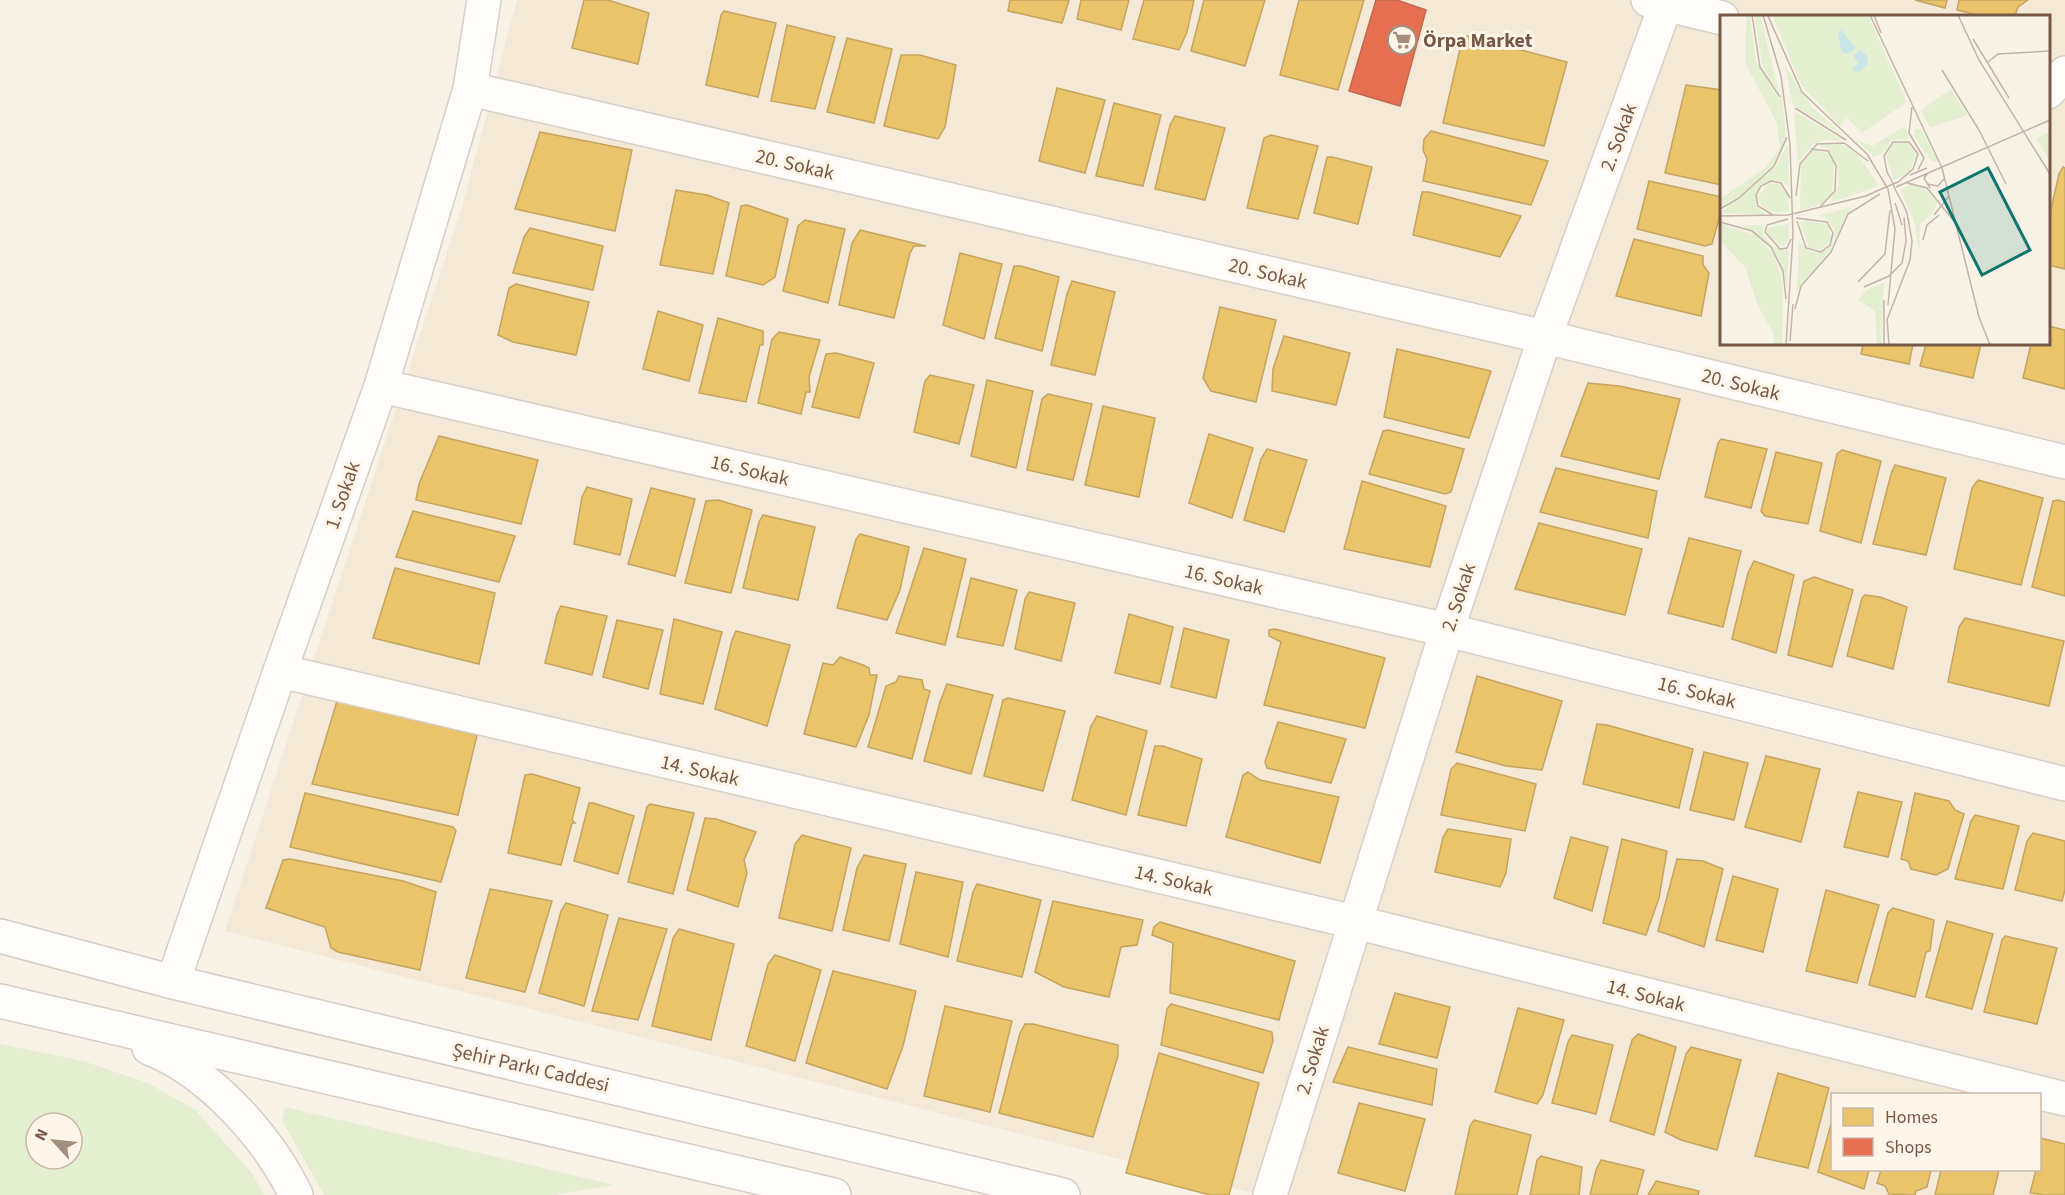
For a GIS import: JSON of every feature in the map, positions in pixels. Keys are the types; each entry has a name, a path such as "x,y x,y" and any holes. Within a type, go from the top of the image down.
{"street":[{"name":"1. Sokak","path":"173,982 381,386 470,89 484,0"},
{"path":"1657,2 1720,18"},
{"name":"2. Sokak","path":"1270,1195 1447,630 1657,2"},
{"path":"2050,91 2065,73"},
{"name":"20. Sokak","path":"470,89 1545,337 2065,462"},
{"path":"2050,98 2065,102"},
{"name":"16. Sokak","path":"381,386 1447,630 2065,784"},
{"name":"14. Sokak","path":"280,671 1355,922 2041,1093"},
{"name":"Şehir Parkı Caddesi","path":"0,936 173,982 1063,1195"},
{"path":"0,1001 834,1195"},
{"path":"77,1020 153,1049 189,1070 216,1091 253,1128 288,1179 296,1195"},
{"name":"14. Sokak","path":"2041,1093 2065,1099"}],"shaded area":[{"path":"517,0 2065,0 2065,1195 1260,1195 225,931 462,207"}],"green space":[{"path":"0,1044 83,1061 148,1083 195,1110 251,1172 264,1195 0,1195"},
{"path":"285,1107 614,1185 555,1195 324,1195 282,1120"}],"building: Homes":[{"path":"584,0 608,0 649,13 638,64 572,48"},
{"path":"1010,0 1069,0 1062,23 1008,11"},
{"path":"1081,0 1129,0 1121,30 1077,19"},
{"path":"1144,0 1194,0 1187,32 1179,50 1133,39"},
{"path":"1204,0 1265,0 1245,66 1191,51"},
{"path":"1299,0 1364,0 1338,90 1280,75"},
{"path":"1915,0 1947,0 1945,8"},
{"path":"1959,0 2028,0 2018,7 2015,15 1977,15 1957,10"},
{"path":"724,11 776,23 758,97 706,85 721,15"},
{"path":"787,25 835,37 815,109 771,101"},
{"path":"1467,36 1567,62 1544,146 1443,123 1462,40"},
{"path":"847,38 892,49 874,123 827,112"},
{"path":"901,55 920,55 956,65 945,127 938,139 884,126"},
{"path":"1686,85 1720,90 1720,185 1665,173"},
{"path":"1057,88 1105,100 1085,173 1039,161"},
{"path":"1114,103 1161,115 1143,186 1096,176"},
{"path":"1175,116 1225,128 1205,200 1155,189 1170,125"},
{"path":"1431,131 1548,161 1531,205 1423,181 1427,159 1423,150 1424,139"},
{"path":"540,132 632,150 615,231 515,209"},
{"path":"1271,135 1318,146 1298,219 1247,208 1264,138"},
{"path":"1327,157 1372,167 1358,224 1314,213"},
{"path":"2063,167 2065,168 2065,269 2050,265 2050,213 2059,174"},
{"path":"1649,181 1720,197 1720,215 1712,244 1705,246 1637,229"},
{"path":"676,190 707,195 729,203 713,274 660,265"},
{"path":"1422,192 1521,216 1500,257 1413,235"},
{"path":"747,205 788,219 775,277 763,285 726,276 741,206"},
{"path":"805,220 845,229 828,303 783,291 798,226"},
{"path":"530,228 603,246 593,290 513,273 524,237"},
{"path":"860,230 926,246 914,246 910,253 894,318 839,305 852,243"},
{"path":"1634,239 1703,256 1703,265 1709,273 1701,316 1616,296"},
{"path":"960,253 1002,264 984,339 943,325"},
{"path":"1014,266 1059,277 1042,351 995,338"},
{"path":"1072,281 1115,292 1095,375 1051,365"},
{"path":"516,284 589,302 576,355 513,342 498,335 509,288"},
{"path":"1220,307 1276,320 1256,402 1211,391 1203,378"},
{"path":"658,311 703,325 689,381 643,369"},
{"path":"718,318 763,331 763,345 760,345 746,402 699,393"},
{"path":"2050,326 2065,330 2065,389 2023,378 2031,345 2050,345"},
{"path":"779,332 820,340 809,377 810,392 806,392 801,414 758,403 772,339"},
{"path":"1284,336 1350,353 1336,405 1272,391 1273,369"},
{"path":"1863,345 1913,345 1909,364 1861,354"},
{"path":"1926,345 1981,345 1973,378 1920,366"},
{"path":"1397,349 1491,371 1469,438 1384,417"},
{"path":"836,353 874,363 859,418 812,407 826,354"},
{"path":"930,375 974,385 959,444 914,432 925,381"},
{"path":"987,380 1033,391 1016,468 971,456"},
{"path":"1588,383 1619,386 1680,399 1659,479 1561,456"},
{"path":"1048,394 1092,404 1073,480 1027,470 1042,399"},
{"path":"1103,406 1155,418 1139,497 1085,485"},
{"path":"1388,430 1464,449 1451,492 1445,494 1369,474 1383,431"},
{"path":"1209,434 1253,448 1232,518 1189,503"},
{"path":"439,436 538,460 521,524 416,500 419,484"},
{"path":"1721,439 1767,449 1751,508 1705,497 1718,443"},
{"path":"1267,449 1307,460 1284,532 1244,520 1261,459"},
{"path":"1842,450 1881,461 1861,543 1820,531 1837,454"},
{"path":"1776,452 1822,463 1808,524 1765,516 1761,511"},
{"path":"1895,465 1946,478 1926,555 1873,544"},
{"path":"1556,468 1657,491 1648,538 1540,512"},
{"path":"1978,480 2043,498 2021,585 1954,569 1972,488"},
{"path":"1362,481 1446,506 1430,567 1344,549"},
{"path":"587,487 632,499 620,555 574,544 582,497"},
{"path":"651,488 695,499 675,576 628,564"},
{"path":"718,500 752,510 731,593 685,583 706,501"},
{"path":"2053,501 2065,502 2065,596 2032,587"},
{"path":"413,511 515,536 499,582 396,557"},
{"path":"763,515 815,527 798,600 743,588 759,522"},
{"path":"1539,523 1642,549 1625,615 1515,589"},
{"path":"860,534 909,547 900,590 887,620 837,608 856,539"},
{"path":"1689,538 1741,551 1723,627 1668,613"},
{"path":"924,548 966,559 945,645 896,633"},
{"path":"1754,561 1794,575 1776,653 1732,639 1748,573"},
{"path":"395,568 495,593 479,664 373,638"},
{"path":"1814,577 1853,590 1832,667 1788,655 1804,581"},
{"path":"971,578 1017,590 1003,646 957,637"},
{"path":"1029,592 1075,603 1061,661 1015,649 1025,599"},
{"path":"1865,595 1880,597 1907,607 1893,669 1847,656 1862,598"},
{"path":"561,606 607,616 592,675 545,663"},
{"path":"1129,614 1173,627 1160,684 1115,673"},
{"path":"1965,618 2064,641 2049,706 1948,682 1959,627"},
{"path":"674,619 722,632 703,704 660,694"},
{"path":"617,620 663,630 648,689 603,677"},
{"path":"1184,628 1229,640 1216,698 1171,687"},
{"path":"1275,629 1385,658 1365,728 1264,705 1281,642 1269,636 1269,630"},
{"path":"736,631 790,645 767,726 715,709"},
{"path":"840,657 869,668 870,675 877,675 869,715 856,747 804,734 823,663 833,665"},
{"path":"899,676 922,680 924,689 930,691 912,759 868,747 886,686 896,682"},
{"path":"1477,676 1562,701 1542,770 1506,766 1456,752"},
{"path":"947,684 993,695 971,774 924,761"},
{"path":"1008,698 1065,711 1043,791 984,776 1003,700"},
{"path":"337,701 477,735 458,815 312,784"},
{"path":"1097,716 1147,731 1126,815 1072,800 1091,726"},
{"path":"1278,722 1346,739 1331,783 1267,768 1265,762"},
{"path":"1597,724 1693,749 1679,808 1583,784"},
{"path":"1155,746 1163,746 1202,759 1186,826 1138,815"},
{"path":"1704,752 1748,763 1734,820 1690,810"},
{"path":"1766,756 1820,769 1801,842 1745,827"},
{"path":"1457,763 1536,784 1525,831 1441,815 1451,769"},
{"path":"1248,772 1260,780 1339,797 1320,863 1226,837 1243,775"},
{"path":"532,774 580,788 572,820 575,823 572,823 561,865 508,853 525,775"},
{"path":"1858,792 1902,802 1888,857 1844,847"},
{"path":"305,793 453,827 456,831 441,882 290,847"},
{"path":"1915,793 1949,801 1955,810 1964,814 1948,869 1936,875 1911,869 1908,861 1901,859"},
{"path":"589,803 634,816 618,874 574,861"},
{"path":"650,804 694,813 673,894 628,882 647,807"},
{"path":"1975,815 2019,826 2003,889 1955,879 1971,821"},
{"path":"705,818 716,819 756,832 744,860 747,873 738,907 687,890"},
{"path":"1448,829 1511,839 1506,873 1500,887 1435,872 1443,837"},
{"path":"2033,833 2065,841 2065,890 2062,901 2015,890 2027,841"},
{"path":"802,835 851,848 832,931 779,918 795,844"},
{"path":"1571,837 1608,847 1592,911 1554,898"},
{"path":"1622,839 1667,851 1659,898 1646,935 1603,923"},
{"path":"864,855 906,864 889,941 843,930 857,868"},
{"path":"290,859 403,881 436,892 420,970 338,952 331,948 325,927 266,908 283,860"},
{"path":"1677,859 1703,861 1723,869 1704,947 1658,931"},
{"path":"916,872 963,882 948,957 900,944"},
{"path":"1733,876 1778,889 1763,952 1716,940"},
{"path":"977,884 1041,900 1022,977 957,961 973,892"},
{"path":"490,889 552,901 525,992 466,978"},
{"path":"1826,890 1879,905 1857,983 1806,971"},
{"path":"1053,901 1143,920 1137,945 1121,947 1109,997 1064,987 1035,972"},
{"path":"566,903 608,915 584,1006 539,993 561,911"},
{"path":"1893,908 1934,920 1930,951 1926,952 1915,997 1869,985 1888,913"},
{"path":"619,918 667,929 638,1020 592,1011"},
{"path":"1947,921 1993,934 1972,1009 1926,997"},
{"path":"1160,922 1295,961 1279,1020 1170,993 1173,943 1152,935 1154,927"},
{"path":"679,929 734,944 711,1040 652,1026 673,938"},
{"path":"2005,936 2057,948 2037,1024 1984,1012 2002,940"},
{"path":"775,955 821,970 795,1061 746,1046 768,964"},
{"path":"833,971 916,991 903,1046 887,1089 806,1063"},
{"path":"1395,993 1450,1007 1437,1058 1379,1044"},
{"path":"1171,1004 1272,1032 1273,1041 1263,1073 1161,1045 1167,1009"},
{"path":"945,1006 1012,1021 990,1112 924,1096"},
{"path":"1518,1008 1564,1020 1543,1095 1537,1104 1495,1092"},
{"path":"1025,1024 1118,1045 1118,1056 1093,1137 999,1113 1020,1033"},
{"path":"1638,1034 1676,1047 1654,1135 1610,1121 1632,1040"},
{"path":"1572,1035 1613,1045 1596,1114 1552,1103 1568,1042"},
{"path":"1348,1047 1437,1069 1432,1105 1333,1082"},
{"path":"1691,1047 1741,1060 1717,1150 1681,1140 1665,1132 1686,1054"},
{"path":"1159,1053 1259,1083 1229,1195 1210,1195 1126,1173"},
{"path":"1778,1073 1829,1088 1808,1168 1755,1156"},
{"path":"1359,1103 1425,1119 1405,1191 1338,1173"},
{"path":"1474,1120 1531,1135 1517,1195 1455,1195 1470,1126"},
{"path":"1831,1124 1831,1171 1869,1171 1864,1189 1818,1172"},
{"path":"2041,1138 2065,1144 2065,1195 2030,1193 2036,1171 2041,1171"},
{"path":"1541,1156 1582,1167 1579,1195 1530,1195 1537,1160"},
{"path":"1601,1160 1644,1170 1637,1195 1590,1195"},
{"path":"1881,1171 1931,1171 1927,1187 1916,1191 1915,1195 1889,1194 1885,1186 1877,1183"},
{"path":"1941,1171 1999,1171 1993,1195 1935,1195"},
{"path":"1656,1181 1699,1191 1698,1195 1648,1195"}],"building: Shops":[{"path":"1376,0 1397,0 1426,10 1400,106 1349,91"}],"place":[{"name":"Örpa Market","path":"1402,40"}]}
